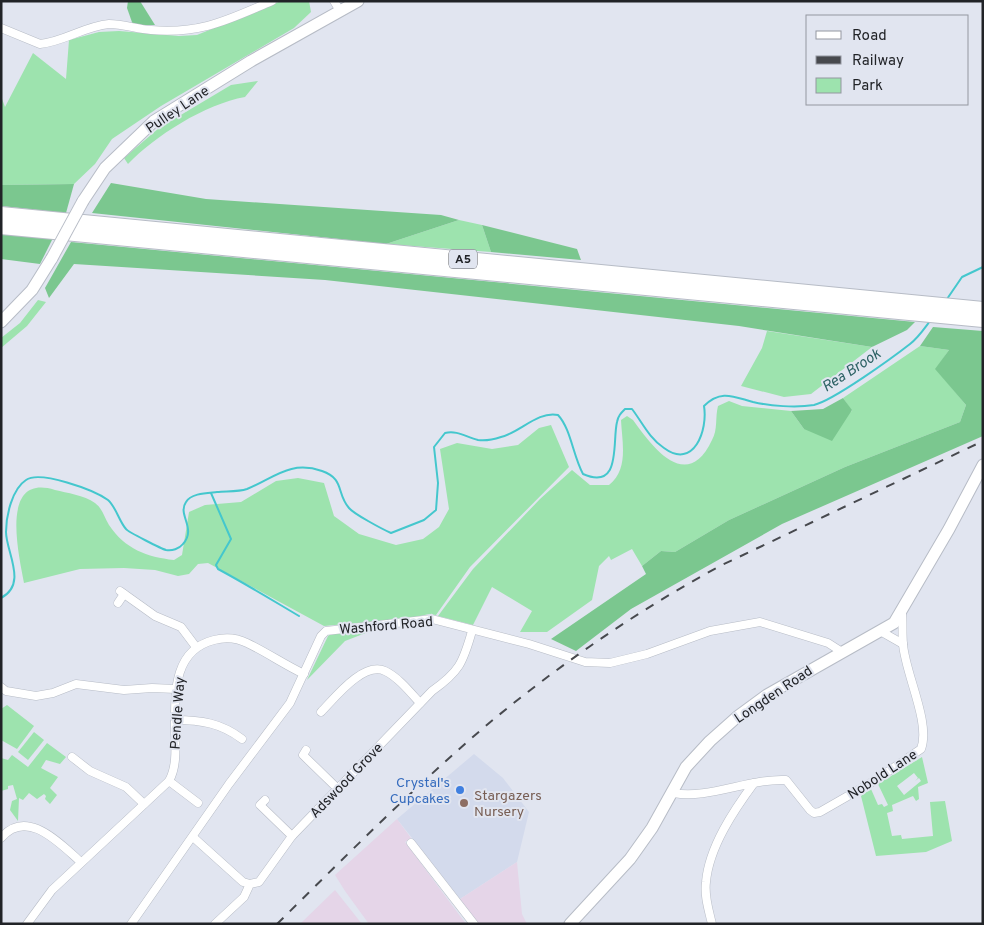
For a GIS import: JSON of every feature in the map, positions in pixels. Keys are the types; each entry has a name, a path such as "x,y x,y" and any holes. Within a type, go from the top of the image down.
{"highway":[{"name":"A5","path":"1,214 921,309 945,316 983,320"},
{"name":"A5","path":"1,227 921,309 957,307 983,309"}],"street":[{"path":"1,28 40,44 85,29 109,24 152,30 190,30 210,27 272,1"},
{"name":"Pulley Lane","path":"1,322 32,290 83,201 105,168 154,121 337,6 358,1"},
{"name":"Longden Road","path":"570,924 630,859 674,793 686,767 710,741 737,717 767,695 842,652 882,632 894,623 902,613 983,465"},
{"path":"118,603 122,593 155,616 181,627 196,647 220,638 233,639 246,643 304,674"},
{"name":"Nobold Lane","path":"674,793 706,792 769,779 786,780 810,810 814,813 820,812 921,750 924,742 922,725 903,644 902,613"},
{"name":"Washford Road","path":"131,924 229,784 276,723 290,702 321,636 333,629 432,619 472,631 529,644 585,662 610,664 647,654 710,630 760,622 828,643 842,652"},
{"name":"Adswood Grove","path":"212,923 244,897 250,884 259,882 292,836 420,703 454,675 462,661 472,631"},
{"path":"882,632 903,644"},
{"name":"Pendle Way","path":"169,781 174,767 176,689 179,672 187,657 196,647"},
{"path":"323,707 348,684 377,670 387,672 393,676 420,703"},
{"path":"1,687 6,691 36,696 76,684 124,690 176,689"},
{"path":"175,720 212,723 233,729 242,739"},
{"path":"302,755 338,789"},
{"path":"72,757 84,761 90,771 126,787 144,804"},
{"path":"27,924 52,890 169,781 195,797"},
{"path":"712,924 706,882 711,860 723,833 754,782"},
{"path":"260,806 292,836"},
{"path":"1,838 9,829 15,826 34,827 58,843 81,862"},
{"path":"193,837 244,882 250,884"},
{"path":"411,843 474,924"}],"shaded area":[{"path":"474,754 503,778 529,812 517,862 460,899 397,819"},
{"path":"397,819 411,838 405,842 466,924 369,924 345,891 335,875"},
{"path":"517,862 522,914 527,924 479,924 460,899"},
{"path":"335,890 362,924 300,924"}],"green space":[{"path":"128,1 140,1 155,25 133,25 127,8"},
{"path":"281,1 309,1 311,12 294,28 161,106 112,139 95,164 74,184 1,185 1,96 5,107 33,53 66,79 69,40 99,32 119,31 179,36 197,35"},
{"path":"258,81 245,97 214,106 166,132 128,164 124,158 159,128 231,85"},
{"path":"111,183 206,199 441,215 459,220 386,244 92,213"},
{"path":"74,184 66,213 1,206 1,185"},
{"path":"459,220 482,225 491,252 386,244"},
{"path":"482,225 577,249 581,260 491,252"},
{"path":"1,234 53,238 40,264 1,259"},
{"path":"71,242 915,322 907,330 872,347 739,326 325,280 74,264 49,298 45,288"},
{"path":"38,300 46,302 27,326 1,348 1,338 20,323"},
{"path":"933,327 983,331 983,436 782,524 631,609 576,651 551,639 646,574 642,566 661,551 675,552 729,520 845,467 960,422 966,405 935,369 949,350 920,346"},
{"path":"767,331 872,347 811,394 784,397 741,386 762,348"},
{"path":"920,346 949,350 936,369 966,405 960,422 845,467 729,520 675,552 661,551 642,566 632,549 611,560 609,556 599,566 592,600 547,632 520,632 532,611 492,587 473,625 438,616 473,569 540,499 572,470 590,485 609,485 615,479 622,463 623,455 621,420 627,416 633,420 660,453 681,464 692,463 702,456 714,436 718,406 729,401 742,406 791,411 804,429 852,411 843,398"},
{"path":"843,398 852,410 832,441 804,429 791,411 823,409"},
{"path":"551,425 569,467 470,567 436,615 429,614 412,618 324,626 208,563 198,564 189,574 178,576 155,570 124,568 80,569 24,583 17,535 19,504 26,493 38,488 70,493 91,500 100,508 115,533 129,546 155,557 174,560 182,555 189,512 205,505 241,502 276,481 298,478 324,483 334,516 359,534 396,545 423,539 439,527 449,509 440,449 457,443 492,449 518,445 539,428"},
{"path":"376,629 345,641 307,680 328,636 333,633"},
{"path":"7,705 34,726 17,749 1,740 1,709"},
{"path":"34,732 44,740 28,760 18,752"},
{"path":"47,743 66,757 60,764 46,760 41,768 58,777 50,788 57,795 50,804 45,799 46,796 44,794 37,799 29,793 23,800 19,798 18,821 10,810 12,801 17,799 13,785 1,791 1,758 8,760 12,755 28,767"},
{"path":"922,757 928,783 918,787 919,799 916,801 913,796 892,805 893,811 887,813 892,836 901,835 902,839 933,836 930,802 945,801 952,841 926,852 876,856 861,796 871,789 878,805 882,804 884,807 888,805 878,784","holes":["914,773 918,778 915,781 919,778 921,781 904,795 897,786"]}],"waterway":[{"name":"Rea Brook","path":"947,299 962,277 983,267"},
{"name":"Rea Brook","path":"1,598 9,592 13,585 14,576 14,567 6,532 7,518 14,496 21,484 26,480 33,478 54,479 67,482 101,496 111,503 128,531 158,547 171,550 180,547 187,538 188,527 184,507 188,499 205,493 247,489 291,469 311,468 329,474 334,478 345,502 352,511 391,533 424,520 436,510 438,483 434,447 445,433 458,433 478,440 490,440 508,434 543,416 558,415 569,435 583,474 595,477 604,476 610,470 613,462 617,420 625,409 632,409 650,435 664,448 674,453 683,454 691,451 697,444 704,426 704,406 710,401 722,396 728,396 783,406 814,405 823,402 913,342 930,321"},
{"path":"211,493 231,539 216,565 218,569 299,616"}],"railway":[{"path":"277,924 381,822 488,724 543,680 601,638 661,600 722,565 983,441"}],"place":[{"name":"Crystal's Cupcakes","path":"460,790"},
{"name":"Stargazers Nursery","path":"464,803"}]}
